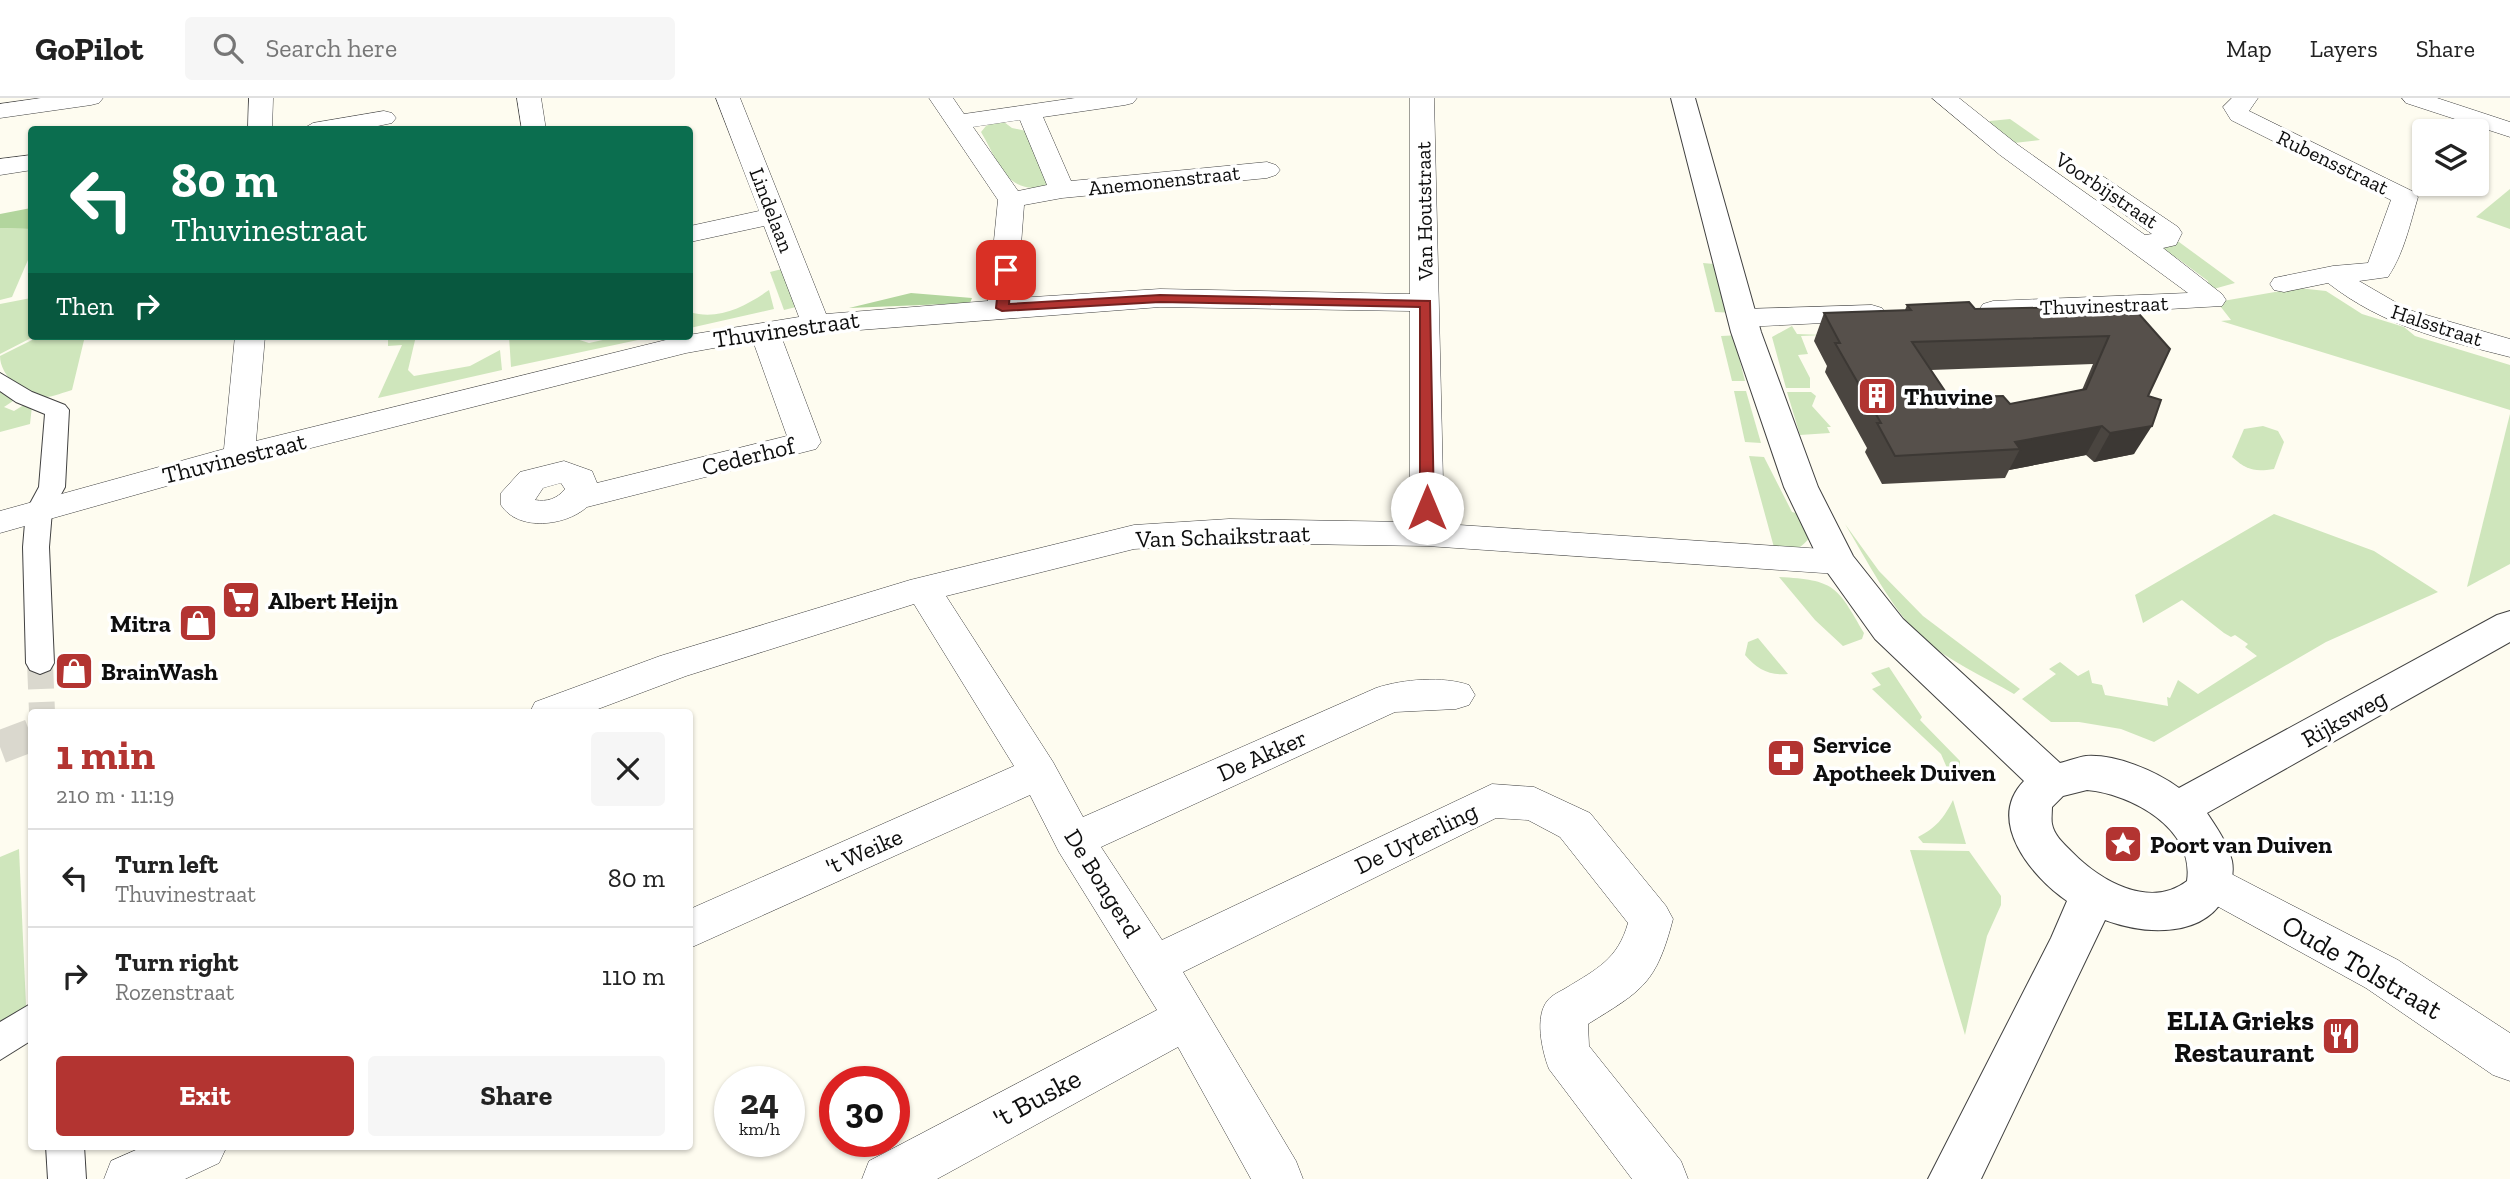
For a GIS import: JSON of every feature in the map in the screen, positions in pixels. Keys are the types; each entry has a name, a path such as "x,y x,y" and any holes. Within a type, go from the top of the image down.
{"street":[{"path":"0,111 91,98"},
{"path":"260,126 261,98"},
{"path":"529,98 533,126"},
{"name":"Lindelaan","path":"728,98 815,323"},
{"path":"941,98 1011,200 1002,308"},
{"path":"956,122 1069,101 1125,98"},
{"name":"Van Houtstraat","path":"1422,98 1427,534"},
{"path":"1683,98 1744,318 1801,487 1838,562 1889,629 2050,780"},
{"name":"Voorbijstraat","path":"1944,98 1986,109 2009,150 2193,282 2211,300"},
{"name":"Rubensstraat","path":"2245,98 2235,107 2239,116 2404,197 2389,248 2378,271 2333,274 2284,284"},
{"path":"2414,98 2510,130"},
{"path":"1028,110 1062,190"},
{"path":"337,126 384,118"},
{"path":"0,167 28,163"},
{"name":"Anemonenstraat","path":"1011,200 1062,190 1267,170"},
{"path":"693,232 774,216"},
{"name":"Halsstraat","path":"2333,274 2366,299 2399,316 2510,348"},
{"name":"Thuvinestraat","path":"0,523 239,456 685,344 764,330 815,323 1160,298 1426,303"},
{"name":"Thuvinestraat","path":"1963,311 2211,300"},
{"path":"1744,318 1894,313"},
{"name":"Cederhof","path":"576,499 805,442 764,330"},
{"path":"239,456 250,340"},
{"path":"0,380 24,397 57,410 52,487 38,511 36,547 40,663"},
{"name":"Van Schaikstraat","path":"557,709 673,666 923,589 1134,537 1229,531 1427,534 1838,562"},
{"name":"De Bongerd","path":"923,589 1039,773 1074,840 1186,1018 1278,1179"},
{"name":"Rijksweg","path":"2178,809 2510,625"},
{"name":"De Akker","path":"1074,840 1390,698 1456,695"},
{"path":"2087,772 2142,786 2178,809 2201,835 2208,850 2212,868 2210,881 2202,897 2182,908 2162,912 2122,908 2092,895 2050,863 2031,829 2029,811 2036,793 2050,780 2087,772"},
{"name":"'t Weike","path":"693,928 1039,773"},
{"name":"De Uyterling","path":"1154,965 1492,801 1534,804 1575,825 1650,919 1641,956 1616,982 1564,1014 1566,1053 1663,1179"},
{"name":"Oude Tolstraat","path":"2210,881 2382,974 2510,1059"},
{"path":"1954,1179 2070,946 2092,895"},
{"name":"'t Buske","path":"887,1179 1186,1018"},
{"path":"0,1043 28,1022"},
{"path":"65,1150 67,1179"},
{"path":"129,1179 193,1150"}],"green space":[{"path":"1000,119 1012,128 1026,131 1053,178 1047,187 1022,186 1005,174 981,132 986,126"},
{"path":"2010,119 2040,140 2014,143 1988,125 1990,121"},
{"path":"2510,189 2510,229 2476,217"},
{"path":"28,209 28,229 0,228 0,214"},
{"path":"0,228 28,229 28,260 12,297 0,300"},
{"path":"2157,242 2179,242 2235,283 2210,290 2207,287 2208,281 2177,258 2166,256"},
{"path":"1703,263 1714,264 1736,313 1715,312"},
{"path":"782,269 800,306 784,310 770,272"},
{"path":"2298,288 2326,291 2362,314 2404,327 2415,336 2510,365 2510,410 2221,321 2231,320 2217,302"},
{"path":"769,290 774,309 693,327 693,313 711,315 721,313 751,301"},
{"path":"911,293 972,298 970,303 849,308"},
{"path":"28,299 28,340 0,354 0,304"},
{"path":"1792,326 1797,334 1824,335 1801,336 1808,354 1798,355 1810,378 1810,388 1786,388 1772,337"},
{"path":"1741,335 1744,345 1737,350 1745,381 1732,381 1721,336"},
{"path":"32,340 84,340 72,390 52,396 37,396 22,390 4,371 0,356"},
{"path":"388,340 415,340 408,370 414,376 470,366 500,350 502,370 378,398 402,345 388,346"},
{"path":"509,340 580,340 589,343 603,340 638,340 511,367"},
{"path":"0,388 16,399 4,407 14,411 27,403 32,406 30,424 0,432"},
{"path":"1734,391 1746,391 1761,443 1745,442"},
{"path":"1787,392 1811,392 1816,396 1812,406 1831,427 1827,427 1830,433 1800,435"},
{"path":"2510,414 2510,564 2467,587"},
{"path":"2263,426 2278,431 2284,442 2274,469 2251,469 2232,457 2244,429"},
{"path":"1749,456 1764,457 1792,512 1804,515 1811,535 1800,547 1775,551"},
{"path":"2274,514 2374,551 2438,592 2326,642 2154,742 2121,729 2079,722 2051,722 2022,699 2056,674 2049,669 2060,662 2078,676 2089,670 2092,683 2102,685 2105,695 2168,706 2167,697 2170,698 2178,680 2198,694 2257,656 2245,647 2248,644 2235,635 2231,637 2224,633 2182,600 2143,623 2135,595"},
{"path":"1845,524 1879,571 1923,616 2020,689 2014,694 1954,661 1921,637 1890,599"},
{"path":"1779,577 1812,580 1832,588 1855,617 1864,633 1862,639 1843,646 1815,620"},
{"path":"1758,638 1788,674 1775,674 1764,670 1745,655 1748,642"},
{"path":"1889,667 1922,717 1920,720 1960,761 1960,769 1953,782 1941,754 1872,689 1881,685 1871,673"},
{"path":"1953,800 1966,844 1923,843 1918,837 1939,822"},
{"path":"19,849 26,1006 0,1024 0,857"},
{"path":"1910,850 1969,851 2001,896 2001,905 1987,936 1965,1035"}],"building":[{"path":"1969,302 1975,309 2132,306 2170,349 2148,396 2161,400 2152,426 2110,433 2102,426 2015,442 2020,449 1895,456 1877,423 1881,423 1835,343 1840,343 1824,313 1911,310 1907,305","holes":["2109,336 2086,389 2010,404 2003,396 1949,397 1912,342"]}],"tunnel":[{"path":"40,663 42,709"},
{"path":"0,747 28,736"}],"place":[{"name":"Thuvine","path":"1877,396"},
{"name":"Albert Heijn","path":"241,600"},
{"name":"Mitra","path":"198,623"},
{"name":"BrainWash","path":"74,671"},
{"name":"Service Apotheek Duiven","path":"1786,758"},
{"name":"Poort van Duiven","path":"2123,844"},
{"name":"ELIA Grieks Restaurant","path":"2341,1036"}],"route":[{"path":"1006,270 1002,308 1160,298 1426,303 1427,508"}]}
